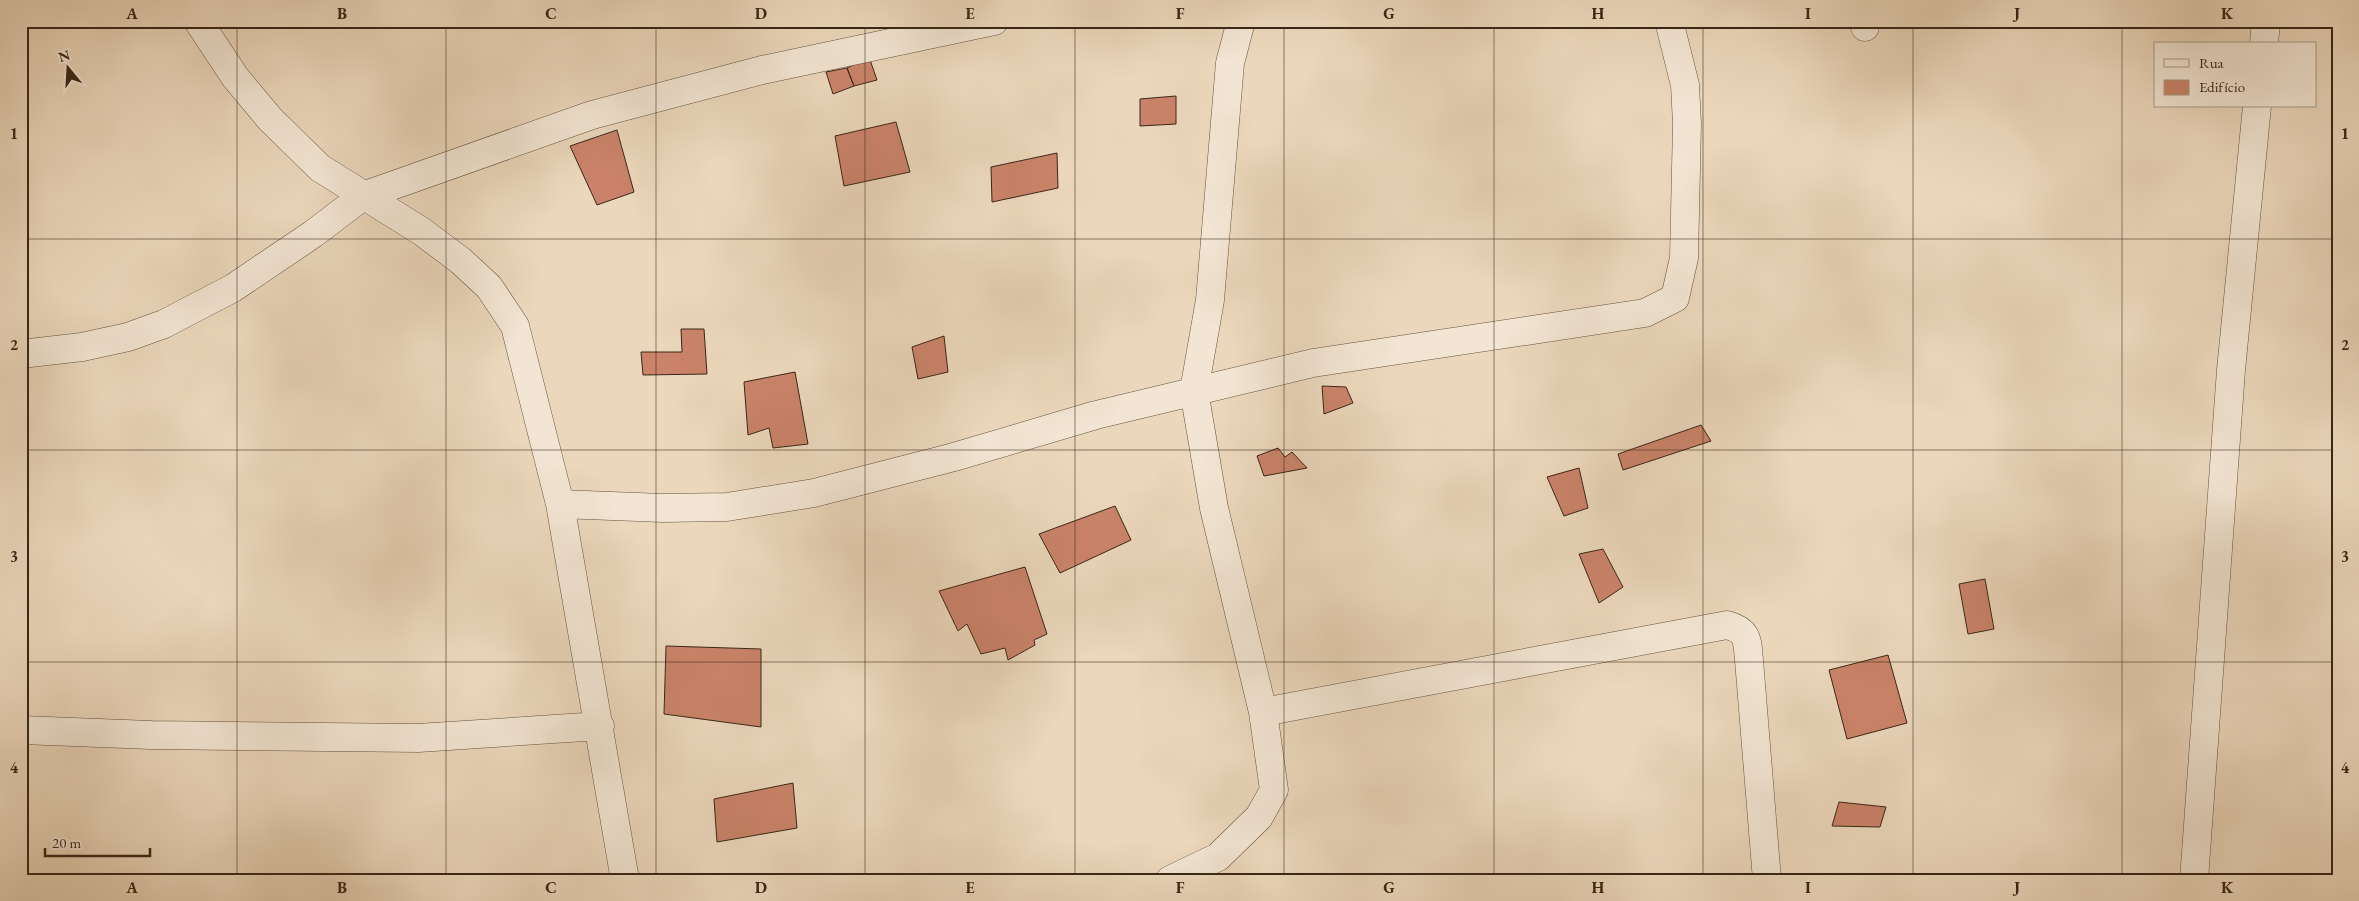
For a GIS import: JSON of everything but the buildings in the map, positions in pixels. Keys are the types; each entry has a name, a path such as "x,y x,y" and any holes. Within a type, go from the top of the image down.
{"street":[{"path":"198,21 235,77 270,119 320,168 421,231 461,261 489,287 515,326 560,504 600,726 625,880"},
{"path":"21,354 82,347 128,337 164,324 233,288 313,234 363,196 592,114 762,70 994,21"},
{"path":"1170,880 1218,857 1259,818 1274,790 1263,712 1214,508 1194,391 1210,300 1230,63 1241,21"},
{"path":"560,504 663,508 727,507 814,492 954,457 1096,415 1313,363 1644,313 1675,298 1684,258 1687,124 1685,85 1669,21"},
{"path":"2264,42 2266,21"},
{"path":"2194,880 2231,370 2257,108"},
{"path":"1263,712 1719,626 1727,625 1738,628 1746,635 1749,660 1767,880"},
{"path":"21,730 151,735 418,738 600,726"}]}
